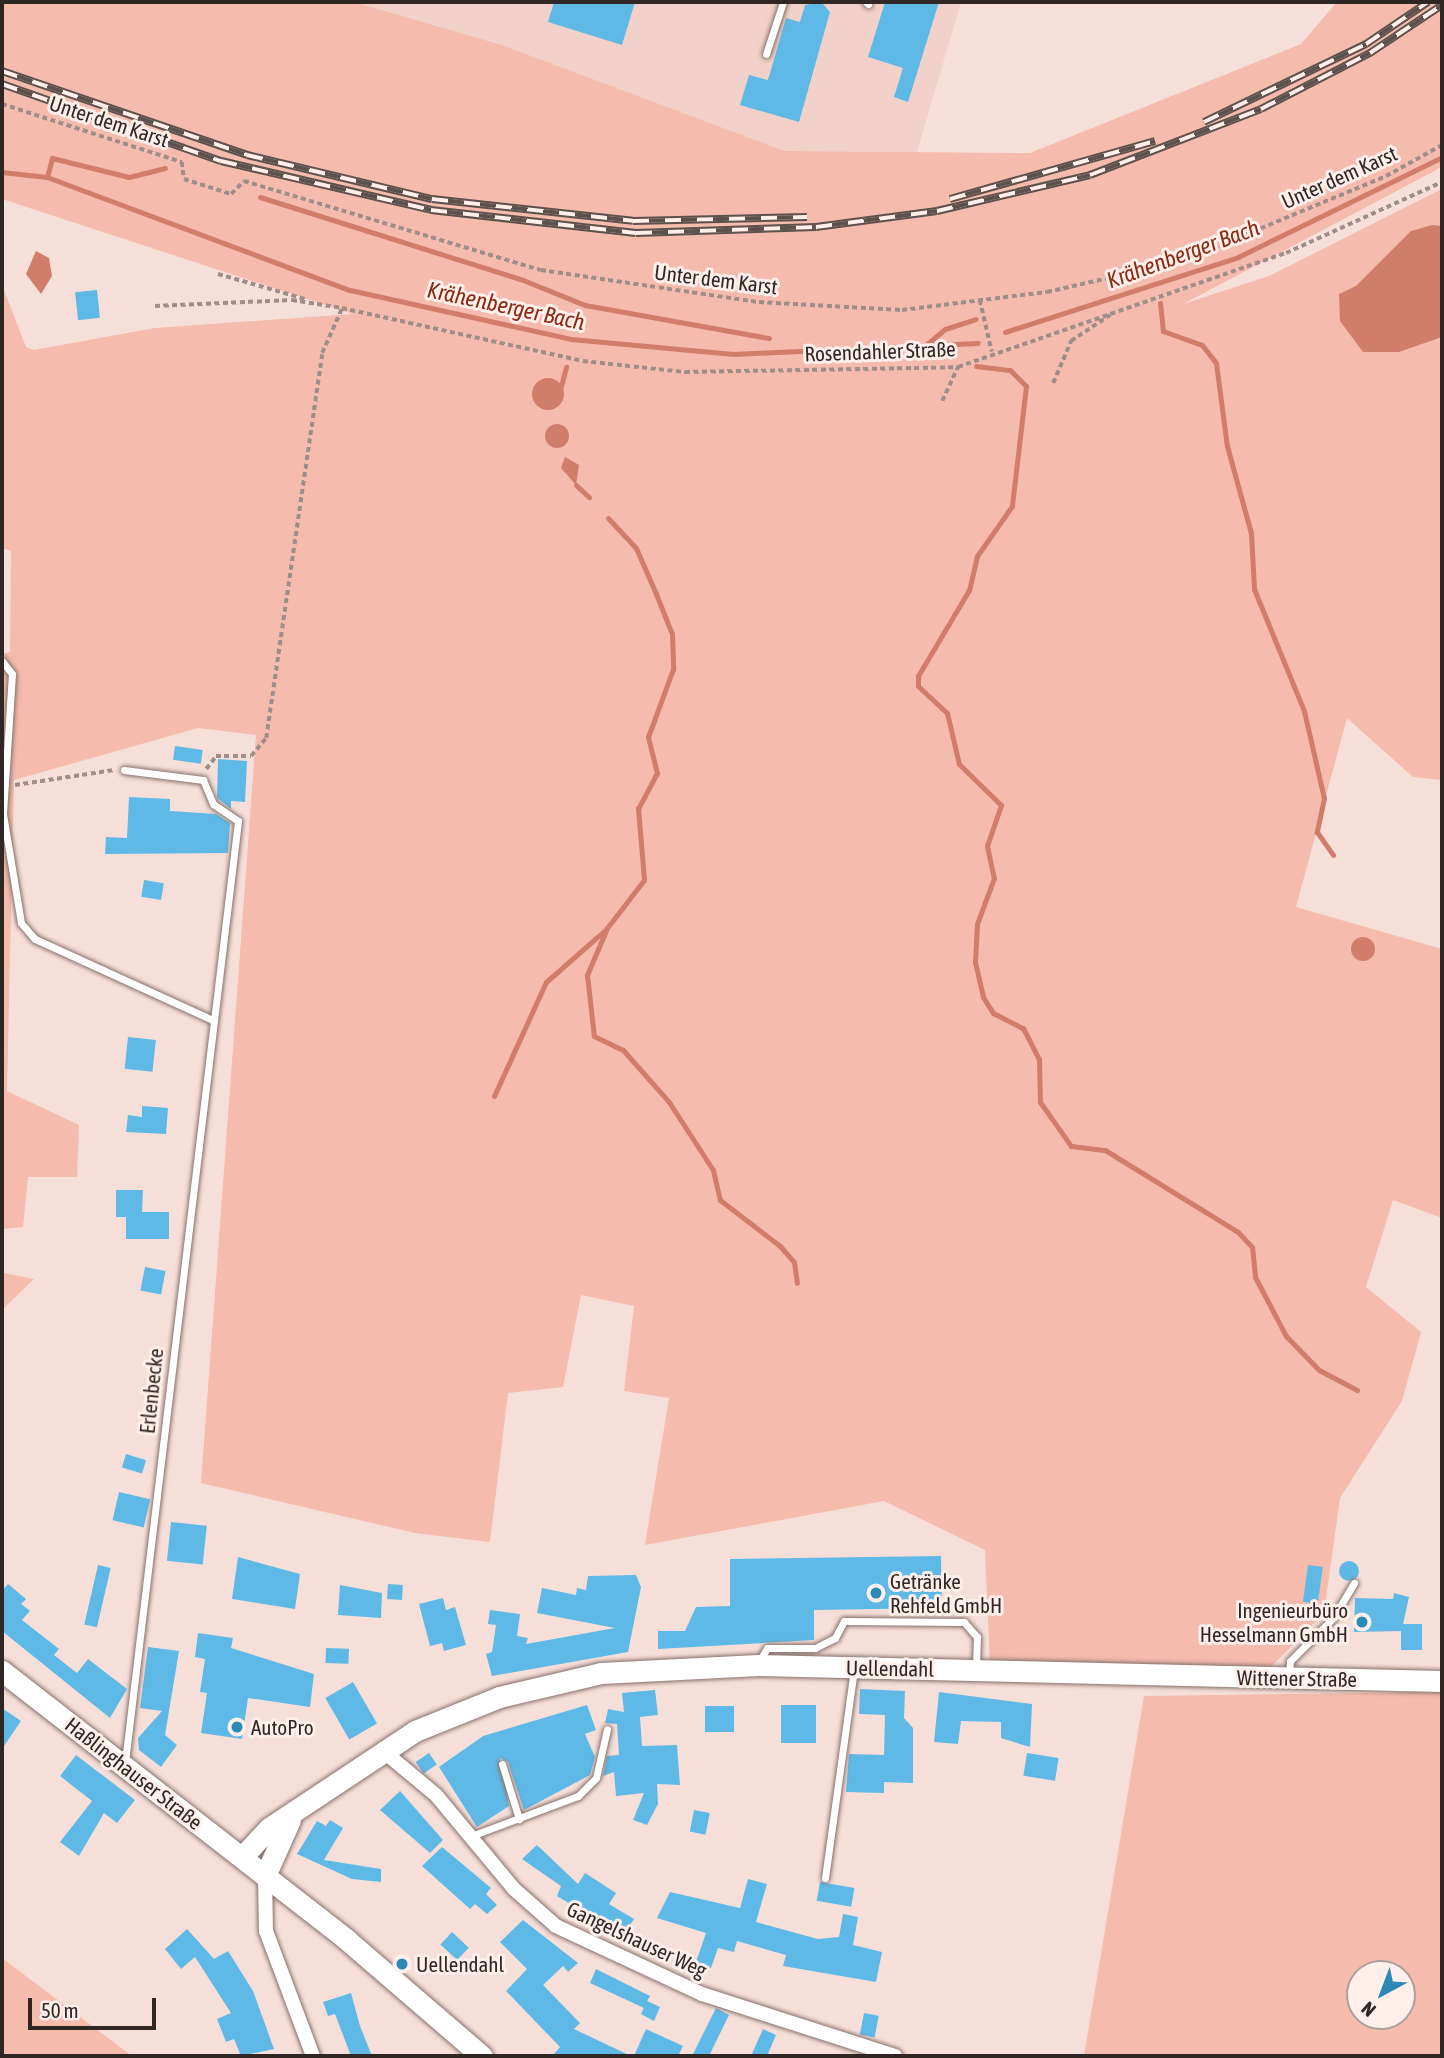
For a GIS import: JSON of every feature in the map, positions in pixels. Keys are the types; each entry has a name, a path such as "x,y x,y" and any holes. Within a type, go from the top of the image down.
{"main road":[{"name":"Uellendahl","path":"242,1857 269,1828 290,1820 382,1750 448,1715 545,1683 661,1667 758,1665 1152,1675"},
{"name":"Haßlinghauser Straße","path":"2,1671 242,1857 482,2056"},
{"name":"Wittener Straße","path":"1152,1675 1442,1681"},
{"name":"Uellendahl","path":"265,1876 290,1820"}],"street":[{"name":"Gangelshauser Weg","path":"382,1750 436,1795 538,1913 572,1935 702,1994 895,2056"},
{"path":"265,1876 266,1931 313,2056"}],"lane":[{"path":"766,54 783,2"},
{"path":"2,661 12,674 6,787 10,888 21,923 35,939 213,1020"},
{"path":"124,770 203,780"},
{"name":"Erlenbecke","path":"124,1765 238,821 213,804 203,780"},
{"path":"1289,1678 1290,1661 1333,1618 1354,1583"},
{"path":"758,1665 767,1648 815,1648 835,1637 844,1621 964,1622 977,1637 976,1670"},
{"path":"825,1878 854,1668"},
{"path":"471,1836 519,1819 589,1788 607,1729"},
{"path":"502,1764 519,1819"}],"path":[{"name":"Unter dem Karst","path":"2,104 182,162 184,179 231,194 244,181 541,270 759,303 902,310 981,300 1182,261 1386,176 1442,145"},
{"name":"Rosendahler Straße","path":"310,301 583,361 685,372 958,367 992,352 1286,253 1442,182"},
{"path":"218,274 310,301"},
{"path":"981,300 992,352"},
{"path":"155,306 310,301"},
{"path":"203,780 209,759 251,756 266,738 323,353 342,308"},
{"path":"1053,383 1071,341 1115,312"},
{"path":"942,401 958,367"},
{"path":"6,787 80,771 124,770"}],"shaded area":[{"path":"2,2 354,2 502,45 785,151 1030,153 1301,44 1337,2 1442,2 1442,167 1183,304 1269,276 1442,189 1442,780 1413,777 1347,718 1296,907 1442,949 1442,1218 1393,1200 1366,1287 1421,1332 1402,1401 1340,1498 1324,1613 1269,1669 990,1665 985,1550 884,1501 645,1545 669,1398 624,1391 634,1306 581,1295 563,1387 508,1393 490,1542 415,1533 201,1483 256,735 198,728 14,780 7,1091 79,1125 77,1177 28,1177 23,1227 4,1229 4,1273 34,1279 2,1310 2,654 10,652 11,551 2,548 2,285 26,347 34,350 155,328 353,314 2,199"},
{"path":"354,2 961,2 917,152 785,151 502,45"},
{"path":"1432,225 1442,226 1442,337 1399,352 1363,352 1340,321 1339,294 1356,286 1411,231"},
{"path":"36,251 49,258 52,276 41,294 26,274"},
{"path":"548,378 560,382 564,394 560,406 548,410 536,406 532,394 536,382"},
{"path":"557,424 566,427 569,436 566,445 557,448 548,445 545,436 548,427"},
{"path":"565,457 579,465 576,485 561,468"},
{"path":"1363,937 1372,940 1375,949 1372,958 1363,961 1354,958 1351,949 1354,940"},
{"path":"1442,1692 1442,2056 1084,2056 1144,1696"},
{"path":"2,1958 132,2056 2,2056"}],"building":[{"path":"554,2 635,2 622,45 548,22"},
{"path":"821,2 830,12 799,122 740,105 749,75 768,80 786,18 800,22 805,5"},
{"path":"885,2 939,2 908,102 894,97 903,68 868,57"},
{"path":"97,290 100,318 78,320 75,292"},
{"path":"175,746 203,750 201,764 173,760"},
{"path":"218,759 247,761 245,802 231,801 231,809 217,798"},
{"path":"129,797 170,799 170,811 216,814 230,823 228,853 105,854 106,837 127,838"},
{"path":"144,880 164,883 161,900 141,897"},
{"path":"128,1037 156,1040 153,1072 125,1069"},
{"path":"142,1106 168,1108 166,1134 126,1132 128,1115 142,1117"},
{"path":"116,1190 143,1190 142,1212 169,1212 169,1239 126,1239 126,1217 116,1217"},
{"path":"145,1267 166,1271 161,1295 140,1291"},
{"path":"126,1454 146,1460 142,1474 122,1467"},
{"path":"119,1492 150,1499 144,1527 112,1520"},
{"path":"171,1522 207,1526 203,1565 167,1561"},
{"path":"941,1556 942,1608 814,1610 814,1640 658,1649 658,1631 685,1631 696,1607 730,1606 730,1559"},
{"path":"238,1557 300,1574 295,1609 232,1599"},
{"path":"1345,1561 1353,1561 1359,1571 1353,1581 1345,1581 1339,1575 1339,1567"},
{"path":"98,1565 111,1568 97,1627 84,1624"},
{"path":"1308,1565 1323,1567 1318,1604 1303,1602"},
{"path":"636,1575 641,1587 628,1652 492,1676 486,1654 492,1652 496,1625 488,1624 490,1610 520,1614 517,1636 528,1638 526,1644 615,1628 537,1613 542,1588 576,1595 577,1588 586,1590 588,1576"},
{"path":"8,1584 26,1599 21,1604 30,1611 22,1620 59,1649 54,1655 77,1673 88,1659 127,1689 110,1718 2,1631 2,1591"},
{"path":"388,1584 403,1585 402,1600 387,1599"},
{"path":"340,1585 382,1593 381,1618 338,1615"},
{"path":"1394,1593 1409,1597 1403,1624 1422,1624 1422,1650 1401,1650 1401,1631 1354,1632 1355,1598 1393,1599"},
{"path":"443,1598 446,1610 455,1607 466,1645 444,1651 442,1643 430,1646 419,1604"},
{"path":"198,1633 233,1638 231,1648 314,1674 310,1707 248,1698 242,1739 201,1733 207,1693 200,1692 205,1659 195,1657"},
{"path":"148,1647 179,1651 165,1735 177,1745 161,1767 139,1750 138,1738 162,1711 140,1708"},
{"path":"326,1648 349,1649 348,1664 325,1663"},
{"path":"353,1682 377,1724 349,1740 325,1698"},
{"path":"860,1689 905,1691 904,1718 913,1728 913,1783 884,1782 884,1793 846,1792 849,1754 884,1755 885,1715 859,1714"},
{"path":"655,1690 658,1715 640,1717 642,1746 677,1745 680,1785 657,1784 658,1804 647,1825 633,1820 644,1793 616,1796 614,1772 603,1776 607,1756 619,1755 617,1724 605,1723 608,1709 624,1712 622,1693"},
{"path":"939,1692 1032,1704 1030,1747 1001,1738 1001,1722 961,1721 958,1744 934,1742"},
{"path":"587,1705 596,1730 585,1734 595,1757 590,1775 524,1810 508,1762 500,1758 509,1806 477,1827 439,1767 483,1736"},
{"path":"781,1705 816,1705 816,1743 781,1743"},
{"path":"705,1706 734,1706 734,1732 705,1732"},
{"path":"2,1708 21,1721 2,1749"},
{"path":"429,1753 437,1765 424,1774 416,1762"},
{"path":"1027,1753 1059,1758 1055,1781 1023,1776"},
{"path":"76,1755 135,1800 117,1823 104,1813 79,1856 60,1842 92,1801 60,1776"},
{"path":"400,1791 443,1840 430,1853 380,1810"},
{"path":"694,1810 710,1813 706,1835 690,1832"},
{"path":"330,1820 343,1828 324,1860 381,1869 381,1882 352,1879 297,1854 317,1821 326,1826"},
{"path":"537,1845 578,1884 585,1873 616,1893 609,1904 634,1919 623,1936 557,1896 561,1886 522,1859"},
{"path":"442,1847 491,1888 486,1894 497,1905 487,1914 475,1904 470,1909 422,1866"},
{"path":"748,1879 767,1884 756,1922 818,1939 839,1937 843,1914 858,1917 853,1945 882,1952 876,1982 783,1966 786,1955 737,1941 734,1952 718,1948 711,1968 696,1962 706,1933 657,1918 670,1892 740,1908"},
{"path":"820,1882 854,1888 851,1907 817,1901"},
{"path":"523,1920 578,1963 568,1972 563,1966 543,1985 580,2023 574,2029 631,2056 552,2056 560,2047 506,1991 527,1969 500,1942"},
{"path":"187,1929 214,1959 228,1951 253,1991 274,2049 241,2056 234,2039 226,2042 217,2019 231,2013 195,1957 181,1969 165,1949"},
{"path":"452,1932 469,1948 457,1960 440,1944"},
{"path":"596,1969 650,1996 647,2001 660,2007 654,2021 641,2014 644,2008 590,1983"},
{"path":"351,1993 372,2056 351,2056 335,2014 328,2016 323,2002"},
{"path":"716,2008 729,2015 709,2056 692,2056"},
{"path":"864,2013 879,2016 875,2037 860,2035"},
{"path":"646,2029 683,2046 678,2056 634,2056"},
{"path":"763,2029 776,2035 767,2056 751,2056"}],"waterway":[{"name":"Krähenberger Bach","path":"1005,332 1238,257 1442,157"},
{"name":"Krähenberger Bach","path":"2,172 47,177 52,158 129,177 165,168"},
{"name":"Krähenberger Bach","path":"47,177 350,290 571,339 733,354 978,343"},
{"name":"Krähenberger Bach","path":"260,197 523,280 585,305 769,338"},
{"path":"1160,303 1163,331 1202,345 1216,363 1227,446 1251,533 1254,589 1304,711 1324,798 1317,832 1333,855"},
{"path":"921,349 945,329 975,319"},
{"path":"976,366 1010,370 1026,386 1012,506 977,556 969,590 918,676 918,686 947,713 959,764 1001,805 987,846 994,878 977,924 975,962 983,997 993,1013 1023,1028 1039,1059 1040,1102 1071,1146 1105,1150 1238,1232 1252,1247 1255,1277 1286,1336 1319,1370 1357,1390"},
{"path":"561,386 566,367"},
{"path":"576,485 589,497"},
{"path":"608,518 636,548 656,594 672,634 673,669 648,737 657,773 638,808 644,880 607,928 587,975 594,1036 623,1050 669,1102 713,1170 720,1200 780,1246 794,1262 797,1283"},
{"path":"494,1096 546,982 604,931"}],"railway":[{"path":"1204,122 1366,44 1428,2"},
{"path":"2,84 221,161 431,210 636,233 816,227 937,211 1090,175 1261,109 1370,53 1442,5"},
{"path":"2,71 247,155 432,199 633,221 807,217"},
{"path":"950,199 1155,141"}],"place":[{"name":"Getränke Rehfeld GmbH","path":"876,1593"},
{"name":"Ingenieurbüro Hesselmann GmbH","path":"1362,1622"},
{"name":"AutoPro","path":"237,1727"},
{"name":"Uellendahl","path":"402,1964"}]}
